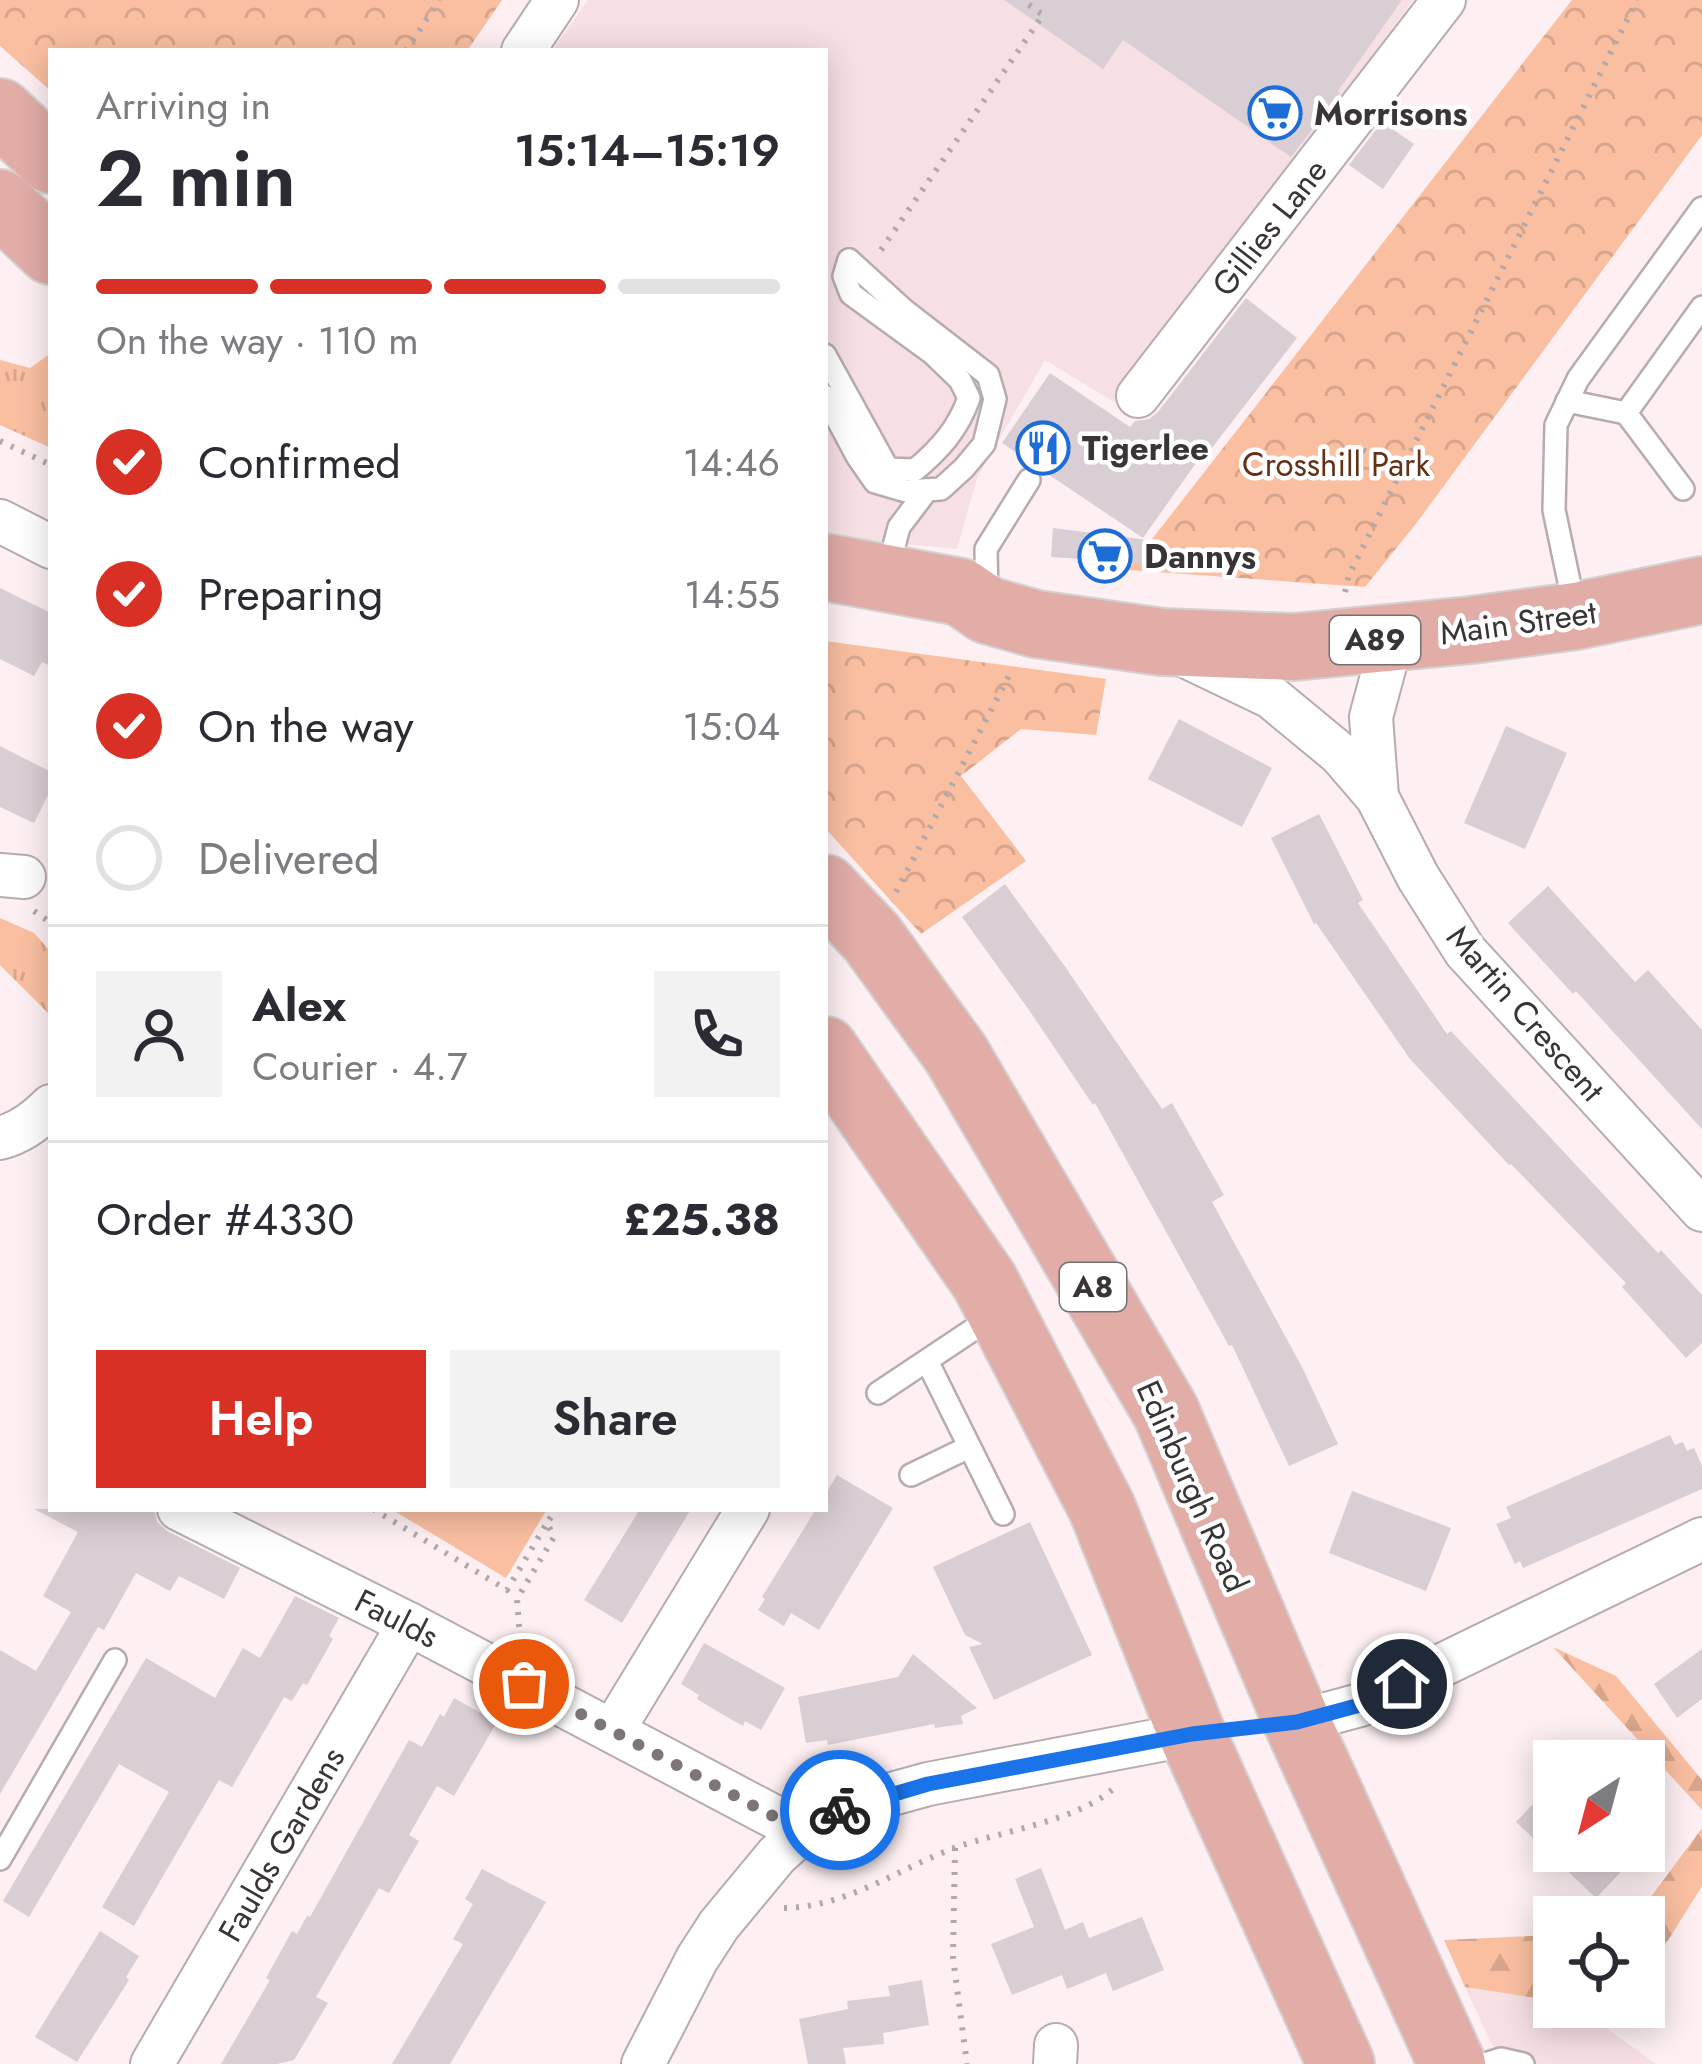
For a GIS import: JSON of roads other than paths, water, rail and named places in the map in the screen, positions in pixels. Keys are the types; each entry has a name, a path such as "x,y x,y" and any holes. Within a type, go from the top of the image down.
{"main road":[{"path":"0,112 48,157"},
{"path":"0,203 48,248"},
{"name":"A89","path":"828,568 962,592 1037,622"},
{"name":"Main Street","path":"1037,622 1162,642 1294,647 1576,616 1681,595"},
{"name":"A89","path":"828,599 921,618 1037,622"},
{"name":"Edinburgh Road","path":"828,891 872,938 956,1054 1166,1412 1297,1722 1452,2064"},
{"path":"828,1054 985,1282 1102,1508 1161,1740 1341,2064"},
{"path":"1161,1740 1297,1722"}],"street":[{"path":"525,48 557,0"},
{"name":"Gillies Lane","path":"1138,396 1444,0"},
{"path":"0,521 48,545"},
{"name":"Martin Crescent","path":"1363,640 1377,797"},
{"name":"Martin Crescent","path":"1162,642 1270,697 1340,754 1377,797 1418,877 1465,952 1702,1210"},
{"path":"0,1138 13,1135 48,1109"},
{"name":"Faulds","path":"185,1512 803,1832"},
{"path":"613,1730 746,1512"},
{"path":"1297,1722 1360,1705 1702,1540"},
{"name":"Faulds Gardens","path":"152,2064 409,1624"},
{"path":"643,2064 719,1924 777,1855 803,1832 845,1807 928,1784 1161,1740"}],"lane":[{"path":"1576,616 1554,510 1556,425 1578,379 1702,208"},
{"path":"828,361 887,469 915,470 941,448 962,418 969,398 960,380 932,353 851,294 844,277 849,260 988,375 995,399 984,444 964,468 941,489 907,491 875,482 828,402"},
{"path":"1626,413 1702,307"},
{"path":"1567,401 1626,413 1683,489"},
{"path":"1028,480 986,549 1037,622"},
{"path":"915,583 893,550 899,527 927,490"},
{"path":"878,1393 1000,1312"},
{"path":"927,1361 1003,1514"},
{"path":"910,1475 970,1447"},
{"path":"0,1859 115,1660"},
{"path":"1485,2064 1501,2060 1523,2064"}],"place":[{"name":"Morrisons","path":"1275,113"},
{"name":"Tigerlee","path":"1043,448"},
{"name":"Dannys","path":"1105,556"}],"park label":[{"name":"Crosshill Park","path":"1336,464"}]}
